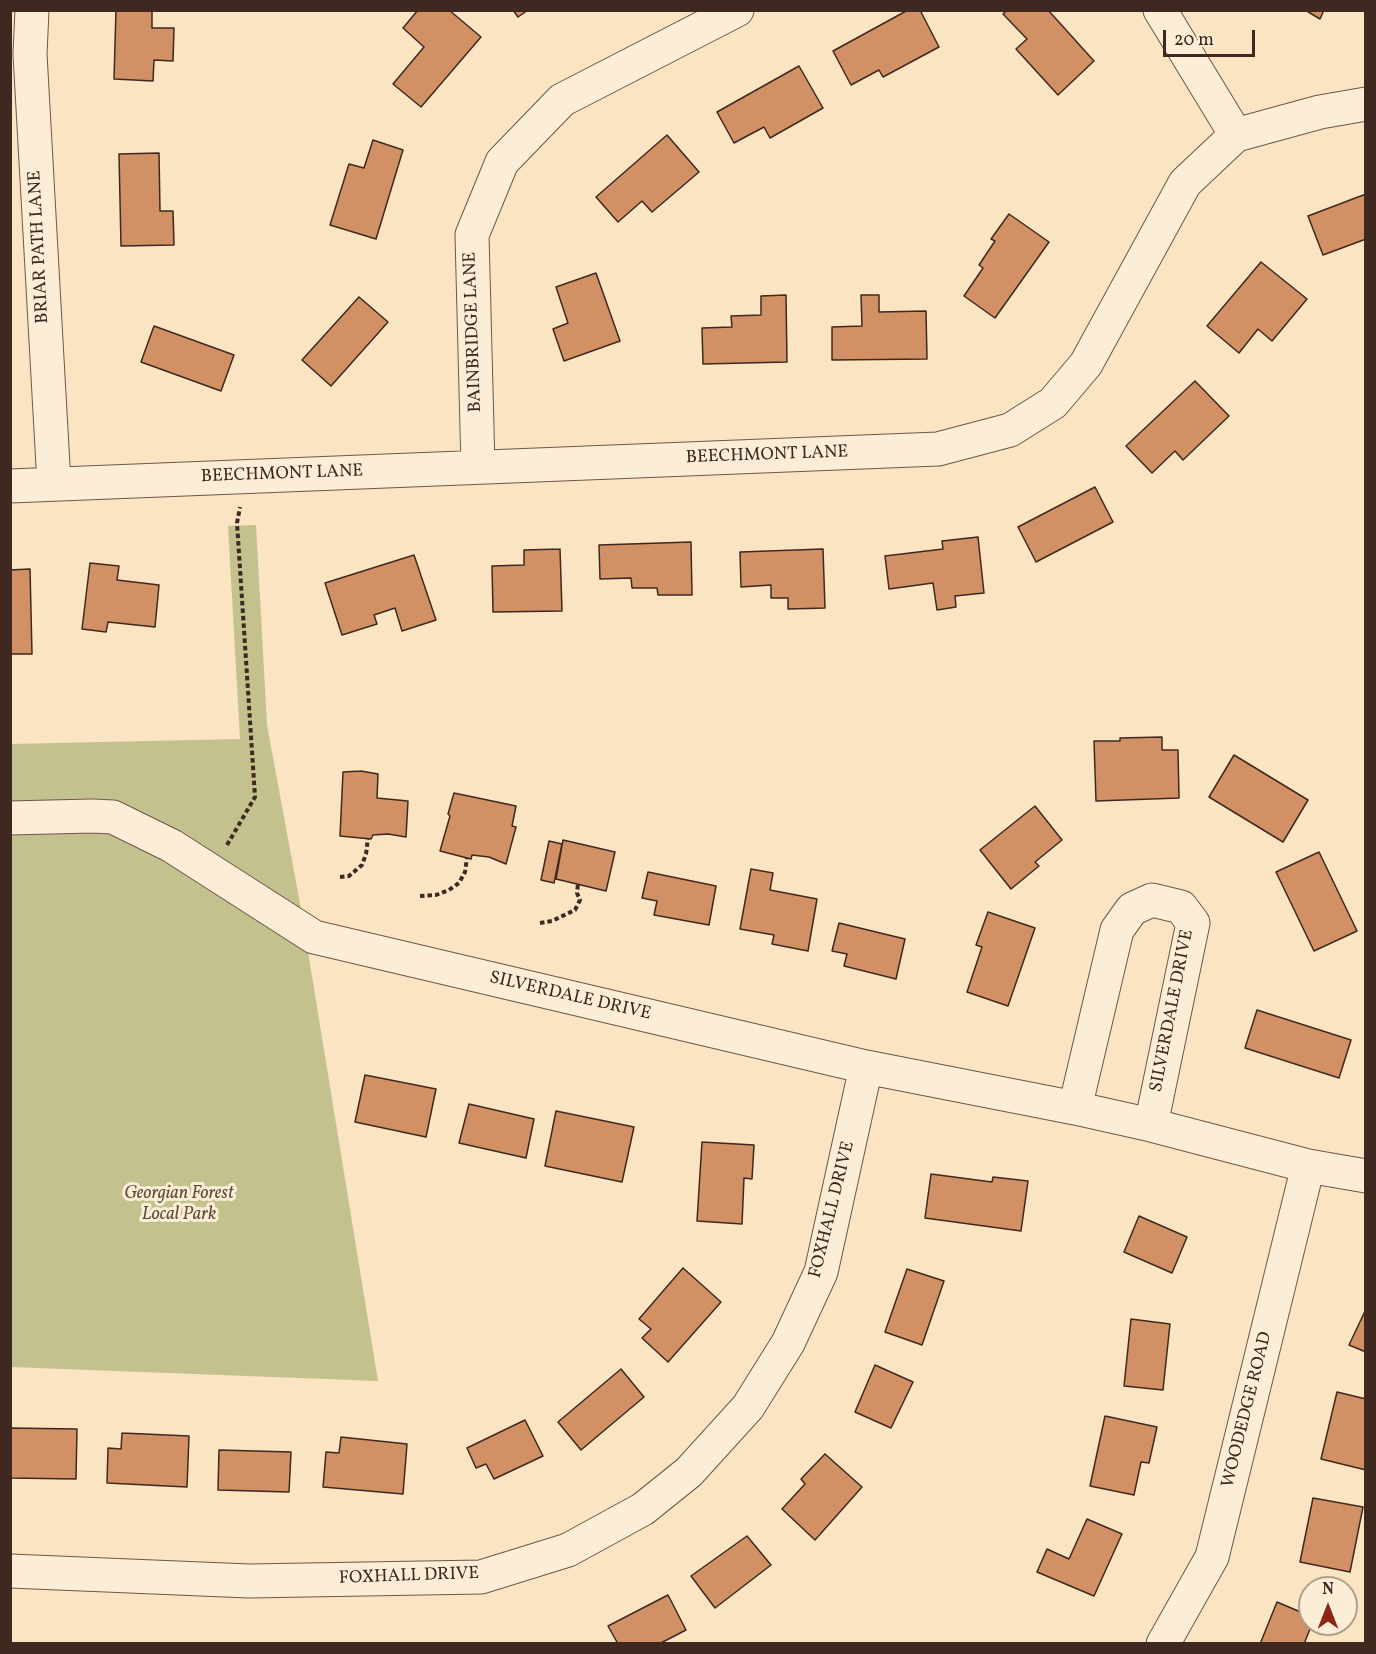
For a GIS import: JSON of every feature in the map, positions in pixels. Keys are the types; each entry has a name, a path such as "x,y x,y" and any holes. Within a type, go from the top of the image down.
{"street":[{"name":"BRIAR PATH LANE","path":"32,10 30,54 54,484"},
{"name":"BAINBRIDGE LANE","path":"478,467 472,235 502,162 562,100 737,10"},
{"path":"1160,10 1236,135"},
{"name":"BEECHMONT LANE","path":"10,486 938,449 1010,430 1053,403 1086,364 1185,183 1236,135 1320,112 1365,104"},
{"name":"SILVERDALE DRIVE","path":"10,818 113,817 172,846 314,937 866,1067 1075,1108 1151,1125 1308,1166 1365,1176"},
{"name":"SILVERDALE DRIVE","path":"1075,1108 1117,930 1132,909 1152,900 1181,907 1192,923 1151,1125"},
{"name":"FOXHALL DRIVE","path":"10,1571 249,1581 481,1577 568,1550 643,1509 688,1472 748,1407 788,1343 821,1272 866,1067"},
{"name":"WOODEDGE ROAD","path":"1163,1644 1212,1557 1308,1166"}],"path":[{"path":"211,871 255,797 237,523 246,477"},
{"path":"340,877 349,876 362,865 368,838"},
{"path":"420,896 436,895 459,884 465,872 467,858"},
{"path":"540,923 552,921 575,910 580,900 577,893 578,884"}],"green space":[{"name":"Georgian Forest Local Park","path":"256,525 267,725 301,909 378,1381 11,1367 11,744 240,739 228,526"}],"building":[{"path":"116,10 152,10 152,28 174,28 173,61 154,60 153,81 114,79"},
{"path":"418,10 449,10 481,37 421,107 393,84 424,47 403,28"},
{"path":"513,10 528,10 518,17"},
{"path":"908,10 920,10 939,47 883,77 879,70 851,85 833,51"},
{"path":"1007,10 1048,10 1094,61 1058,95 1016,49 1027,39 1003,14"},
{"path":"1305,10 1324,10 1320,19"},
{"path":"799,66 823,108 770,138 764,127 734,143 717,112"},
{"path":"667,135 699,172 652,212 642,201 618,222 596,197"},
{"path":"373,140 403,150 376,239 330,225 349,164 364,168"},
{"path":"159,153 160,211 173,211 174,245 121,246 119,154"},
{"path":"1366,194 1366,239 1323,255 1308,216"},
{"path":"1009,214 1049,242 995,318 964,296 983,268 979,265 995,241 991,239"},
{"path":"1261,262 1307,299 1272,341 1258,329 1239,353 1207,326"},
{"path":"596,273 620,341 564,361 553,329 568,323 556,287"},
{"path":"786,295 787,362 703,364 702,328 732,327 731,316 761,315 761,296"},
{"path":"861,295 879,295 879,312 926,311 927,359 832,360 832,327 862,326"},
{"path":"359,297 388,322 331,386 302,360"},
{"path":"154,326 234,355 221,391 141,362"},
{"path":"1195,381 1229,416 1183,460 1175,451 1152,473 1126,446"},
{"path":"1095,487 1113,522 1036,562 1018,527"},
{"path":"978,537 984,593 955,596 956,607 937,610 933,583 889,589 885,556 943,549 942,541"},
{"path":"691,542 692,595 658,595 657,588 632,588 631,578 600,579 599,545"},
{"path":"560,549 562,611 493,612 492,566 524,565 524,550"},
{"path":"823,549 825,608 788,609 788,598 771,598 771,585 741,587 740,552"},
{"path":"414,555 436,620 402,631 395,608 374,615 377,624 342,635 325,583"},
{"path":"90,563 119,566 117,580 159,585 155,627 108,622 106,632 82,629"},
{"path":"30,569 32,654 10,654 10,570"},
{"path":"1162,737 1162,750 1178,750 1179,798 1096,801 1094,741"},
{"path":"1234,755 1308,800 1283,842 1209,797"},
{"path":"361,771 378,774 377,798 408,801 406,837 388,834 373,835 371,839 340,836 343,772"},
{"path":"454,793 516,806 512,826 516,827 506,864 489,857 472,855 471,859 440,851"},
{"path":"1035,806 1062,840 1035,862 1039,866 1011,889 980,850"},
{"path":"563,840 615,852 606,891 556,879"},
{"path":"549,841 562,844 554,883 541,880"},
{"path":"1319,852 1357,931 1314,951 1276,872"},
{"path":"751,869 773,873 770,890 817,899 808,951 772,944 774,935 740,929"},
{"path":"648,872 716,886 709,925 654,915 657,901 642,898"},
{"path":"988,912 1035,928 1008,1006 967,992 982,947 976,945"},
{"path":"839,923 905,939 896,979 844,966 847,954 832,951"},
{"path":"1257,1010 1351,1040 1339,1078 1245,1048"},
{"path":"365,1075 436,1089 426,1137 355,1122"},
{"path":"469,1104 534,1119 526,1158 459,1143"},
{"path":"556,1111 634,1127 622,1182 545,1166"},
{"path":"702,1142 754,1145 752,1179 744,1178 742,1224 697,1221"},
{"path":"931,1174 992,1182 993,1177 1028,1181 1021,1231 925,1218"},
{"path":"1139,1216 1187,1237 1172,1273 1124,1252"},
{"path":"683,1268 721,1302 668,1362 642,1338 651,1329 639,1319"},
{"path":"907,1269 944,1281 922,1345 885,1332"},
{"path":"1366,1309 1366,1352 1349,1345"},
{"path":"1131,1319 1170,1324 1163,1390 1124,1386"},
{"path":"875,1365 913,1382 891,1428 855,1412"},
{"path":"621,1369 644,1397 581,1450 558,1422"},
{"path":"1337,1392 1366,1399 1366,1470 1321,1459"},
{"path":"1105,1416 1157,1427 1149,1463 1141,1462 1134,1495 1090,1486"},
{"path":"525,1420 543,1456 494,1479 486,1464 476,1468 467,1448"},
{"path":"10,1428 77,1429 76,1479 10,1478"},
{"path":"122,1433 189,1436 187,1487 107,1483 108,1448 121,1449"},
{"path":"341,1437 407,1444 403,1494 323,1487 326,1452 339,1453"},
{"path":"219,1450 291,1452 289,1492 218,1490"},
{"path":"825,1454 862,1487 815,1540 782,1509 805,1484 801,1479"},
{"path":"1313,1498 1363,1507 1350,1572 1300,1562"},
{"path":"1087,1519 1122,1534 1094,1596 1037,1572 1047,1549 1069,1559"},
{"path":"747,1536 771,1565 715,1608 691,1576"},
{"path":"668,1595 686,1630 659,1644 618,1644 608,1626"},
{"path":"1277,1602 1298,1611 1298,1636 1307,1636 1304,1644 1260,1644"}]}
